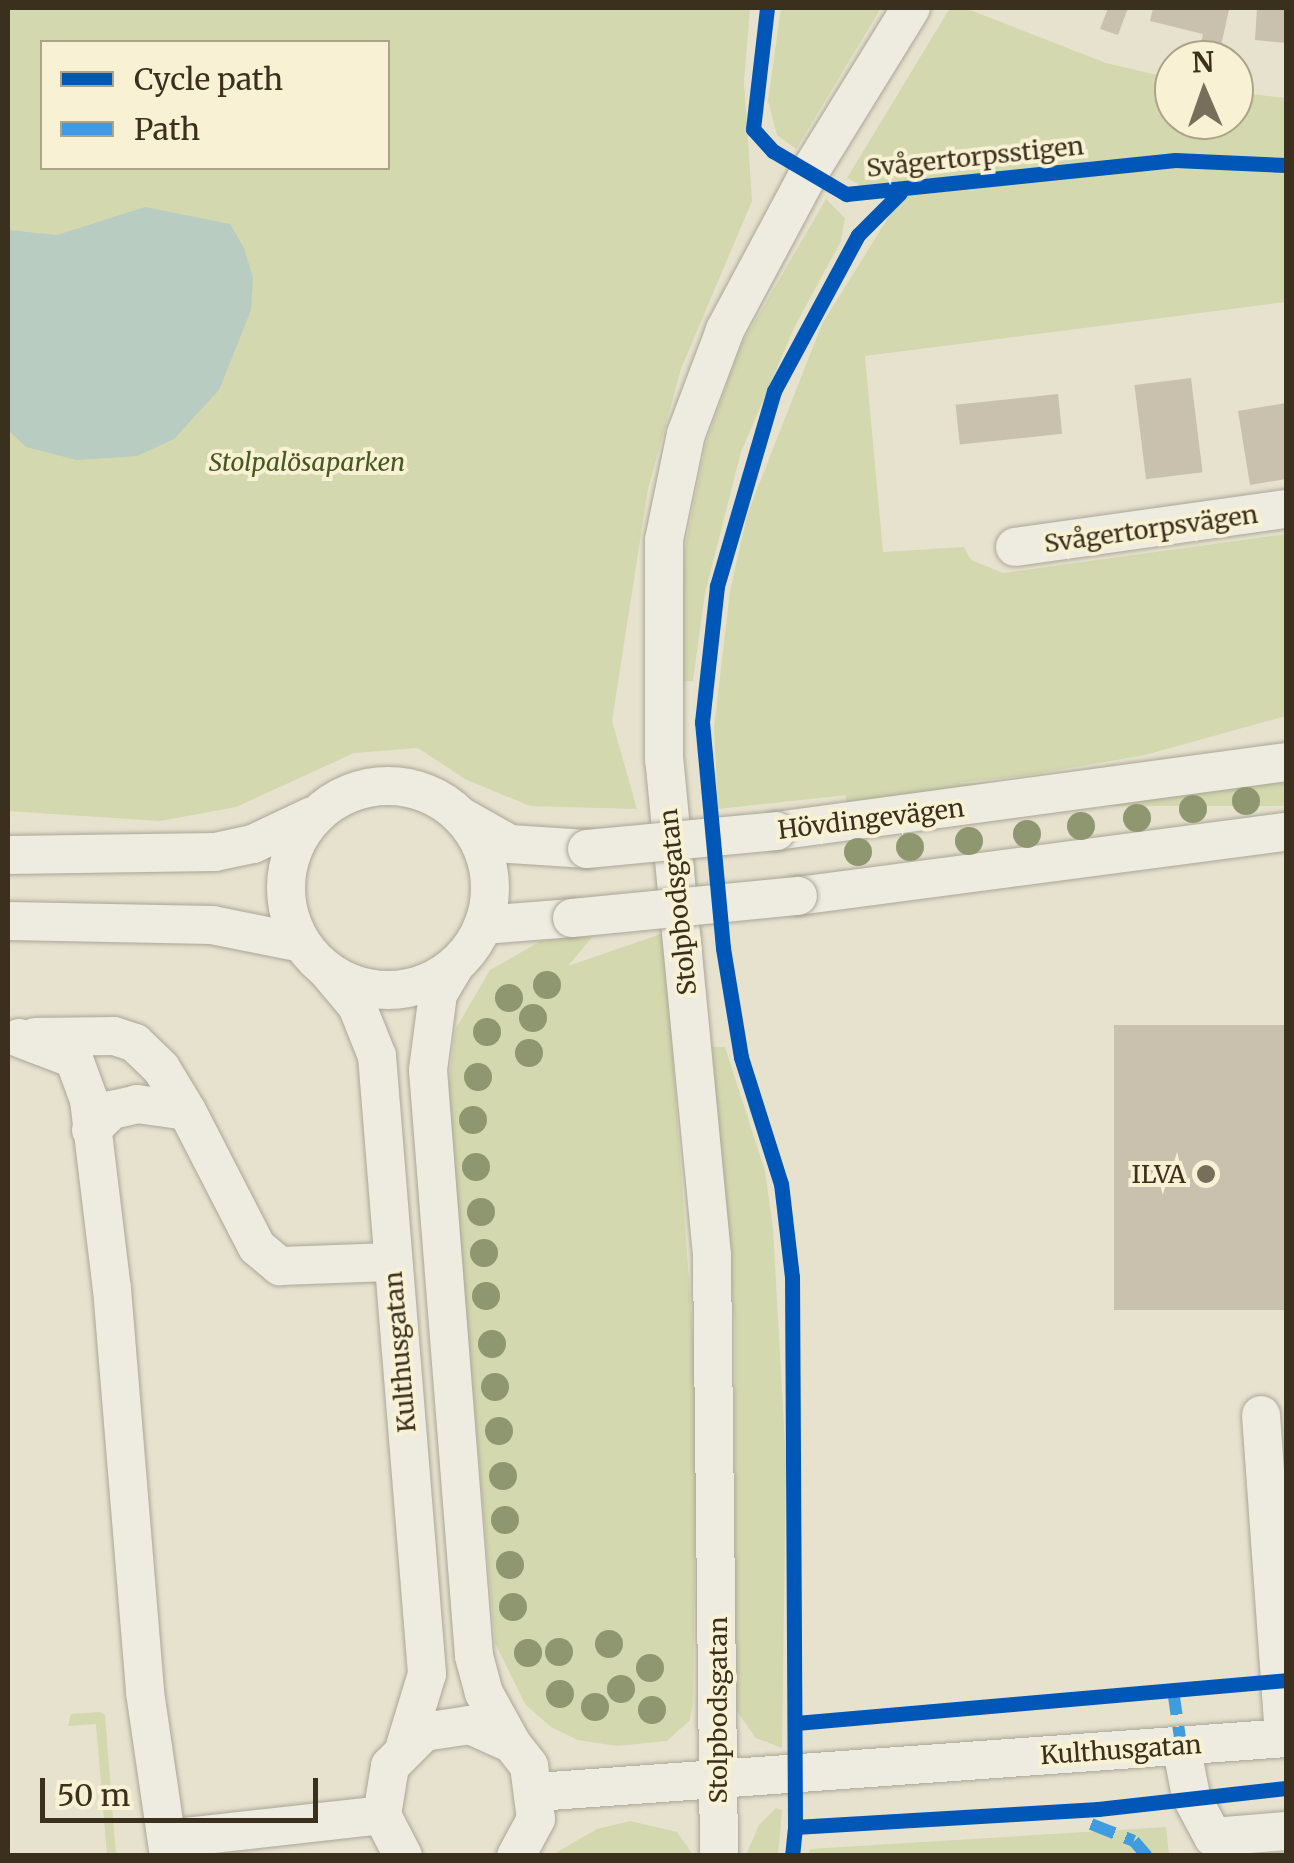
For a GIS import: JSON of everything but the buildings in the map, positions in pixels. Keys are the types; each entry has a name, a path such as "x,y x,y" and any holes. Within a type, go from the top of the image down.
{"street":[{"name":"Stolpbodsgatan","path":"719,1856 712,1255 664,760 664,540 686,434 725,330 809,173 911,8"},
{"name":"Svågertorpsvägen","path":"1015,548 1286,509"},
{"name":"Hövdingevägen","path":"8,855 215,852 290,830 345,795 406,787 435,797 510,844 588,848 776,831 1286,762"},
{"path":"314,956 291,922 286,874 303,830 318,812"},
{"path":"8,922 212,926 314,956 378,990 432,980 456,964 483,925 488,867 460,816"},
{"path":"483,925 798,896 1286,832"},
{"name":"Kulthusgatan","path":"314,956 357,1006 377,1056 427,1674 405,1746 390,1766 382,1814"},
{"name":"Kulthusgatan","path":"456,964 438,994 428,1070 474,1656 484,1693 537,1792 1285,1738"},
{"path":"13,1038 96,1035 135,1043 161,1068 187,1111 257,1247 280,1266 391,1262"},
{"path":"13,1038 74,1059 91,1130 145,1692 168,1847 382,1814 403,1856"},
{"path":"91,1130 112,1110 138,1104 187,1111"},
{"path":"1261,1415 1279,1593 1285,1738"},
{"path":"405,1746 424,1732 458,1725 492,1731 512,1744"},
{"path":"1180,1745 1191,1796 1213,1837 1286,1831"},
{"path":"516,1856 536,1819 537,1792"}],"green space":[{"name":"Stolpalösaparken","path":"8,8 750,8 744,82 752,201 681,369 648,489 612,721 637,809 530,806 465,779 418,748 354,753 236,807 160,821 8,811"},
{"path":"781,8 881,8 796,149 777,135 768,101"},
{"path":"950,8 965,8 1106,63 1154,74 1154,140 1254,140 1254,94 1286,98 1286,302 865,356 883,552 964,547 971,560 1003,573 1286,534 1286,716 1145,755 1023,776 718,809 714,728 730,591 747,515 822,324 896,205 847,178"},
{"path":"826,199 845,218 841,241 794,328 741,452 705,593 693,681 679,682 685,548 706,443 740,347"},
{"path":"846,783 1286,783 1286,806 846,806"},
{"path":"664,933 697,1392 693,1703 690,1720 667,1741 617,1746 578,1740 551,1727 525,1704 495,1643 447,1099 455,1030 490,970 541,941 594,935 568,966"},
{"path":"712,1047 725,1047 765,1171 773,1229 786,1462 782,1748 756,1738 735,1709 735,1325"},
{"path":"71,1714 105,1715 116,1855 107,1855 96,1724 68,1726"},
{"path":"776,1808 782,1810 778,1855 746,1855 759,1825"},
{"path":"630,1821 677,1832 693,1855 552,1855 597,1829"},
{"path":"1166,1827 1169,1855 809,1855 810,1849"}],"shaded area":[{"path":"145,207 230,224 244,248 253,278 251,310 219,390 174,439 137,456 77,460 26,447 8,430 8,230 57,235"}],"marked path":[{"path":"1173,1690 1181,1745"},
{"path":"1091,1824 1134,1841 1147,1856"}],"cycle path":[{"name":"Svågertorpsstigen","path":"767,8 753,129 773,151 846,194 1175,160 1286,165"},
{"name":"Svågertorpsstigen","path":"795,1827 792,1277 781,1184 741,1057 723,948 702,722 717,586 774,391 858,235 900,193"},
{"path":"796,1723 1286,1680"},
{"path":"792,1856 795,1827 1098,1809 1286,1788"}],"place":[{"name":"ILVA","path":"1206,1174"}]}
